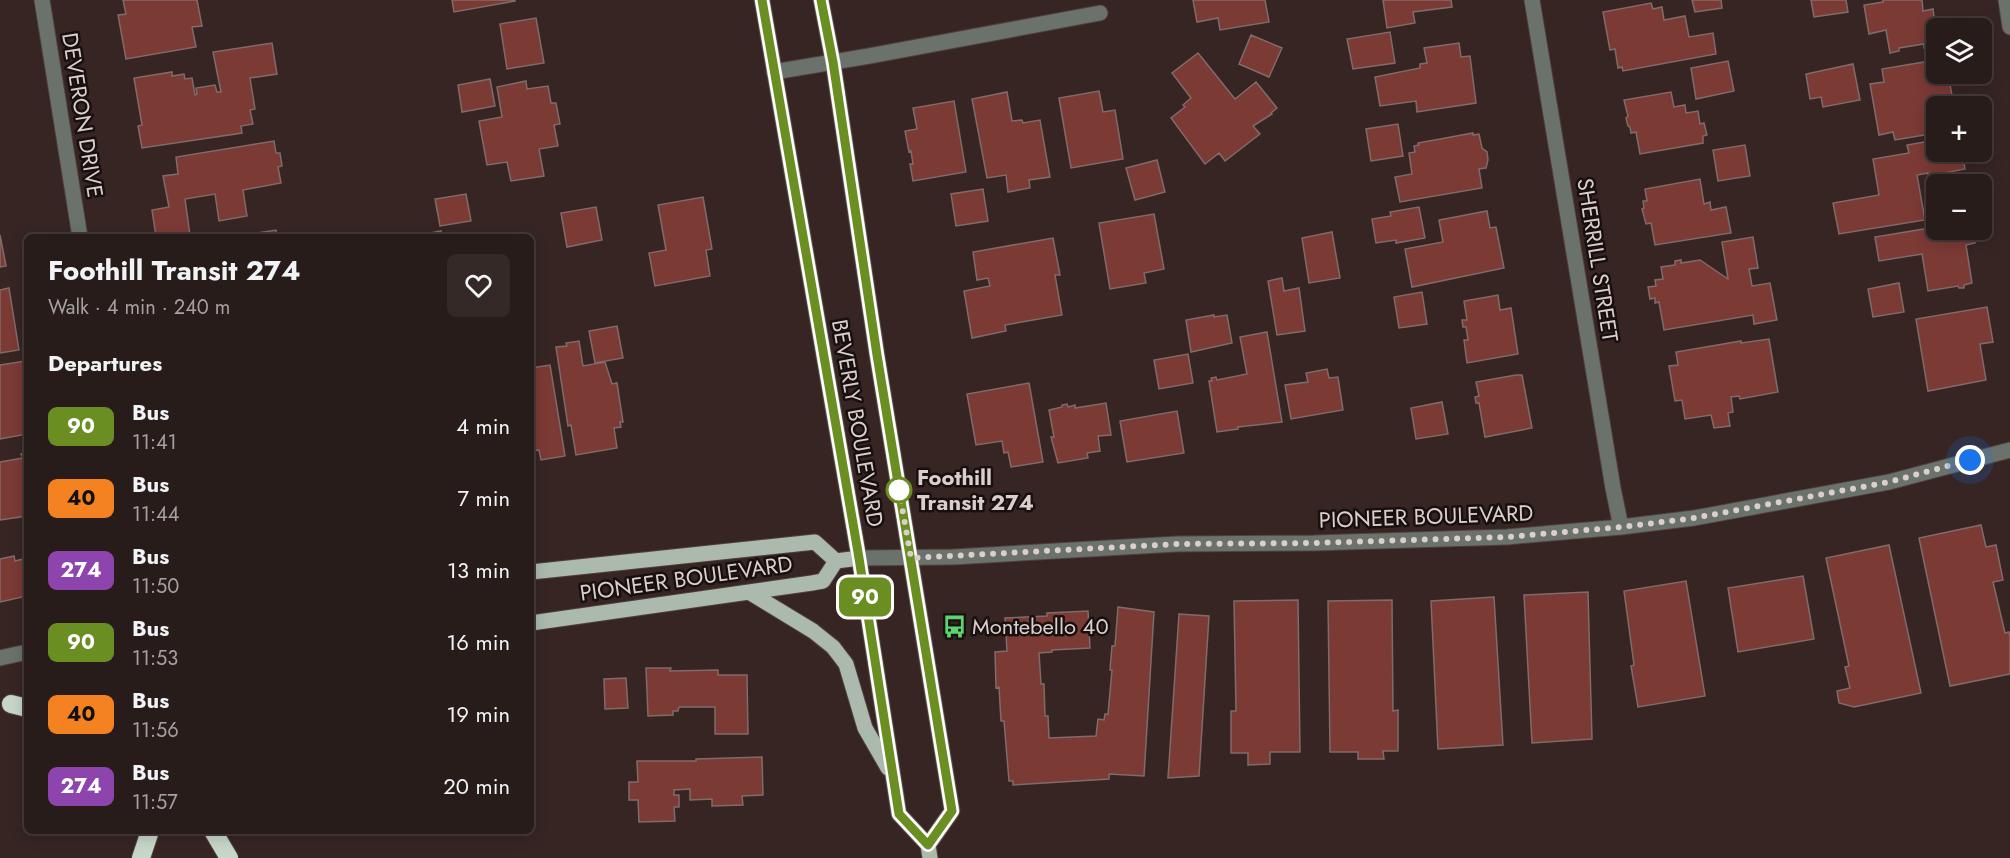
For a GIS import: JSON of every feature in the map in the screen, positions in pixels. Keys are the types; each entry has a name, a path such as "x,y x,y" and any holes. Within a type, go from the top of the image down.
{"highway":[{"path":"141,858 149,834"},
{"path":"216,834 229,858"}],"main road":[{"name":"BEVERLY BOULEVARD","path":"762,0 859,558 899,814 929,851 952,811 879,366 833,62 821,0"},
{"name":"PIONEER BOULEVARD","path":"534,572 815,542 836,561"},
{"name":"PIONEER BOULEVARD","path":"534,623 823,581 836,561 859,558"},
{"path":"748,592 813,631 833,646 846,664 865,728 893,776"}],"street":[{"name":"DEVERON DRIVE","path":"42,0 80,234"},
{"name":"SHERRILL STREET","path":"1532,0 1613,488 1622,527"},
{"path":"2006,0 2010,27"},
{"path":"774,72 1100,13"},
{"name":"PIONEER BOULEVARD","path":"859,558 911,558 1178,544 1314,543 1507,537 1622,527 1694,518 1889,482 2010,450"},
{"path":"0,658 24,653"}],"building":[{"path":"123,0 197,0 202,26 192,27 196,47 126,59 118,15 126,14"},
{"path":"452,0 514,0 515,1 454,12"},
{"path":"1193,0 1265,0 1269,22 1220,30 1218,18 1197,22"},
{"path":"1383,0 1451,0 1452,7 1413,12 1415,23 1387,28"},
{"path":"1692,0 1721,0 1722,8 1695,12"},
{"path":"1811,0 1846,0 1848,12 1814,17"},
{"path":"1883,0 1922,0 1923,11 1933,9 1934,18 1926,18 1926,48 1924,48 1924,44 1899,48 1899,51 1890,53 1886,30 1869,34 1864,5 1883,2"},
{"path":"1651,3 1653,9 1662,7 1664,20 1685,16 1689,37 1713,33 1716,54 1623,71 1622,67 1618,68 1615,49 1610,50 1603,12"},
{"path":"536,18 544,63 507,69 500,24"},
{"path":"1390,32 1395,63 1353,69 1347,39"},
{"path":"1251,35 1282,48 1269,77 1239,64"},
{"path":"272,43 277,74 250,78 255,109 250,110 253,124 241,126 242,133 142,148 138,126 142,125 134,78 172,72 172,76 184,74 185,79 192,78 195,95 197,94 196,88 215,85 217,92 221,92 213,52"},
{"path":"1459,43 1461,57 1470,56 1476,103 1417,112 1416,101 1380,106 1375,77 1420,68 1420,64 1427,63 1424,48"},
{"path":"1198,53 1235,99 1256,82 1277,108 1253,126 1260,134 1225,161 1219,153 1205,164 1171,118 1185,107 1183,105 1191,98 1172,73"},
{"path":"1728,61 1734,91 1696,99 1691,68"},
{"path":"1926,62 1926,84 1950,84 1952,96 1926,96 1926,135 1895,140 1893,132 1879,135 1870,84 1884,82 1882,69"},
{"path":"1853,64 1860,100 1823,107 1821,97 1810,99 1806,74"},
{"path":"490,79 495,106 462,112 458,85"},
{"path":"526,81 527,89 548,86 551,103 556,103 560,124 554,125 558,146 539,149 544,176 511,181 507,162 487,165 479,121 502,117 497,87"},
{"path":"1099,91 1103,112 1115,110 1123,159 1071,168 1059,98"},
{"path":"1007,92 1012,121 1022,120 1023,123 1040,120 1050,177 1029,180 1030,188 1008,192 1006,175 987,178 972,99"},
{"path":"1671,92 1674,107 1685,105 1686,113 1698,111 1700,124 1704,123 1707,135 1703,136 1703,143 1640,154 1636,132 1631,133 1628,126 1624,100"},
{"path":"954,101 966,172 913,181 910,164 913,164 911,151 909,152 905,131 917,129 913,108"},
{"path":"1398,124 1403,156 1371,161 1366,129"},
{"path":"1473,133 1473,135 1479,134 1482,148 1487,152 1486,168 1479,169 1482,188 1400,202 1395,177 1412,174 1409,153 1415,152 1414,146 1419,145 1418,143"},
{"path":"274,141 276,153 280,153 282,166 278,167 281,183 243,190 247,216 219,221 215,194 185,199 190,234 156,234 152,210 169,207 163,176 178,174 176,157"},
{"path":"1926,142 1926,162 1964,162 1965,169 1917,175 1925,220 1839,234 1833,203 1879,195 1873,159 1909,153 1907,145"},
{"path":"1745,145 1750,176 1718,181 1713,150"},
{"path":"1157,160 1165,192 1135,200 1126,168"},
{"path":"1700,179 1704,204 1710,202 1711,210 1726,207 1731,233 1655,245 1651,223 1646,224 1642,209 1644,208 1643,201 1647,201 1645,189"},
{"path":"983,189 988,221 956,226 951,194"},
{"path":"466,194 471,221 440,226 435,199"},
{"path":"703,197 712,249 706,250 710,276 655,286 649,253 666,250 658,205"},
{"path":"596,207 602,240 567,247 561,213"},
{"path":"1419,207 1425,238 1396,243 1396,240 1376,243 1372,219 1391,216 1390,212"},
{"path":"1487,211 1490,228 1496,227 1504,268 1412,287 1405,249 1443,242 1439,220"},
{"path":"1154,214 1164,269 1144,273 1146,283 1110,289 1099,223"},
{"path":"1926,229 1926,240 1974,240 1975,243 1966,245 1972,283 1964,285 1964,288 1958,286 1928,291 1922,254 1879,261 1875,237"},
{"path":"276,230 277,234 250,234"},
{"path":"441,231 442,234 426,234"},
{"path":"1332,232 1340,278 1309,283 1302,238"},
{"path":"0,235 6,266 0,267"},
{"path":"1753,237 1758,268 1749,269 1752,286 1770,283 1777,320 1754,324 1753,315 1664,330 1659,302 1655,303 1655,298 1650,299 1648,287 1656,286 1655,280 1663,279 1661,267 1675,265 1675,261 1681,260 1681,263 1700,260 1728,279 1722,242"},
{"path":"1053,238 1060,275 1055,275 1062,315 1005,325 1006,331 972,338 964,291 990,286 988,278 977,280 973,252"},
{"path":"1282,278 1284,291 1299,288 1305,331 1277,335 1268,281"},
{"path":"1899,283 1904,312 1873,317 1868,289"},
{"path":"9,288 19,350 0,353 0,290"},
{"path":"1422,292 1427,324 1399,328 1394,297"},
{"path":"1498,295 1500,310 1511,308 1518,354 1467,363 1464,340 1468,340 1466,327 1463,327 1462,320 1467,320 1464,301"},
{"path":"1987,307 1993,342 1980,344 1986,380 1928,391 1916,319"},
{"path":"1214,315 1214,317 1227,315 1232,343 1191,352 1186,320"},
{"path":"617,326 623,358 595,363 589,331"},
{"path":"1267,332 1282,422 1217,432 1209,381 1216,377 1217,380 1247,374 1240,337"},
{"path":"1769,339 1778,392 1740,399 1739,396 1731,397 1733,412 1728,413 1730,426 1714,428 1711,415 1685,419 1682,400 1675,401 1669,366 1678,365 1676,352 1741,341 1741,343"},
{"path":"579,341 583,366 605,362 612,384 617,383 623,422 620,422 621,427 614,428 617,448 576,455 571,425 568,426 556,347 567,346 566,343"},
{"path":"1188,354 1193,383 1159,389 1154,360"},
{"path":"24,361 24,435 0,439 0,365"},
{"path":"550,365 565,456 541,460 539,450 534,451 534,368"},
{"path":"1327,369 1329,378 1338,377 1343,410 1291,419 1285,385 1308,382 1306,373"},
{"path":"1522,375 1532,428 1485,437 1479,403 1476,403 1475,397 1479,396 1476,382"},
{"path":"1029,383 1043,462 1011,467 1008,452 1004,453 1002,441 976,445 967,394"},
{"path":"1442,402 1448,434 1416,439 1411,408"},
{"path":"1106,403 1111,435 1098,436 1100,451 1087,453 1088,458 1058,463 1051,437 1054,437 1049,410 1067,404 1068,407 1075,405 1075,408"},
{"path":"1177,411 1184,453 1127,462 1120,421"},
{"path":"21,454 24,454 24,516 0,520 0,462 23,458"},
{"path":"1981,525 1986,547 1996,545 2003,580 1993,582 2005,633 2009,632 2010,637 2010,674 1950,686 1919,538"},
{"path":"1889,545 1921,693 1854,707 1839,703 1837,691 1850,688 1845,667 1849,666 1826,558"},
{"path":"14,556 15,561 24,559 24,597 0,602 0,559"},
{"path":"1803,576 1814,639 1738,652 1728,588"},
{"path":"1686,581 1705,696 1638,707 1631,666 1634,665 1624,591"},
{"path":"1588,592 1592,739 1532,743 1524,595"},
{"path":"1494,597 1503,745 1438,749 1431,601"},
{"path":"1298,600 1300,752 1270,752 1270,764 1248,765 1248,753 1231,753 1231,711 1236,711 1234,601"},
{"path":"1392,600 1393,711 1398,710 1398,751 1383,751 1384,759 1358,759 1358,752 1330,752 1328,601"},
{"path":"1118,607 1154,612 1144,776 1109,774 1109,779 1013,785 1013,781 1009,781 1004,721 1001,721 999,687 996,688 995,652 1007,651 1005,618 1088,611 1090,648 1039,653 1049,738 1096,736 1098,719 1104,720 1105,714 1108,714 1112,646 1115,646"},
{"path":"1179,614 1209,616 1199,776 1168,778"},
{"path":"646,668 671,668 670,671 718,670 718,675 747,675 748,734 715,734 715,707 679,707 678,711 673,711 673,715 648,716"},
{"path":"626,678 628,708 605,709 604,679"},
{"path":"762,757 763,795 742,796 743,805 712,806 712,799 690,800 690,789 674,790 674,795 679,795 679,807 674,807 675,821 639,822 638,800 629,800 629,782 638,782 637,761 696,761 696,759"}],"bus line":[{"name":"90","path":"762,0 859,558 899,814 928,845 952,811 877,355 833,62 821,0"}],"place":[{"name":"Foothill Transit 274","path":"899,490"},
{"name":"Montebello 40","path":"954,626"}],"route":[{"path":"899,490 911,558 953,557 1178,544 1314,543 1507,537 1622,527 1694,518 1889,482 1970,460"}]}
